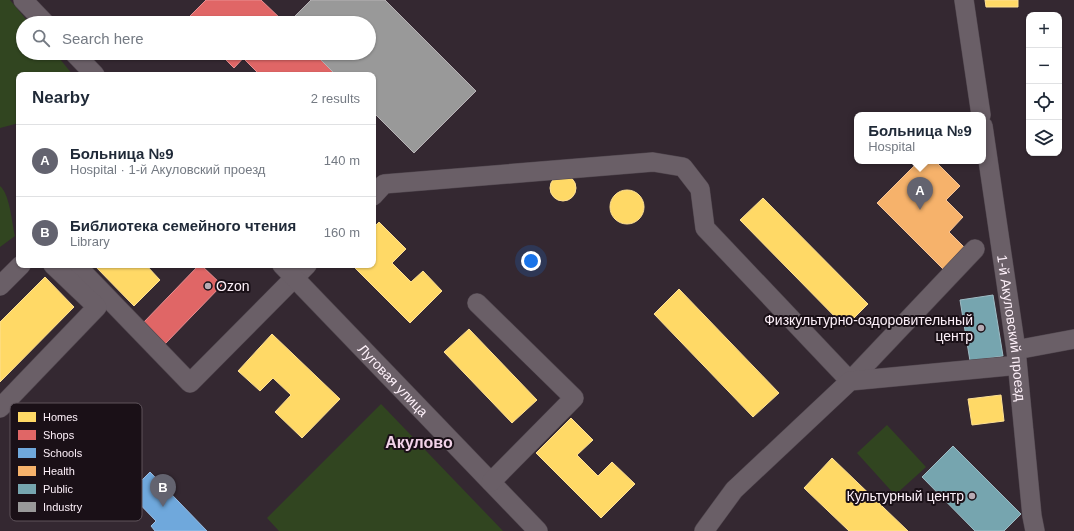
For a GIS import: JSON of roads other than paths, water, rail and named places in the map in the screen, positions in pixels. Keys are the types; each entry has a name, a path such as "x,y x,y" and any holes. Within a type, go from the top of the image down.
{"street":[{"path":"23,0 38,16"},
{"path":"964,0 981,112"},
{"path":"81,60 92,72"},
{"name":"1-й Акуловский проезд","path":"986,150 1035,531"},
{"path":"376,193 384,184 653,162 683,167 700,189 705,228 850,382"},
{"path":"704,531 734,490 850,382 976,249"},
{"path":"0,286 18,268"},
{"path":"0,408 96,307 56,268"},
{"path":"79,268 190,383 294,269"},
{"name":"Луговая улица","path":"294,269 538,531"},
{"path":"477,303 574,398 491,482"},
{"path":"850,382 1012,358 1074,339"}],"place":[{"name":"Больница №9","path":"920,210"},
{"name":"Ozon","path":"208,286"},
{"name":"Физкультурно-оздоровительный центр","path":"981,328"},
{"name":"Культурный центр","path":"972,496"},
{"name":"Библиотека семейного чтения","path":"163,507"}],"district":[{"name":"Акулово","path":"419,442"}]}
